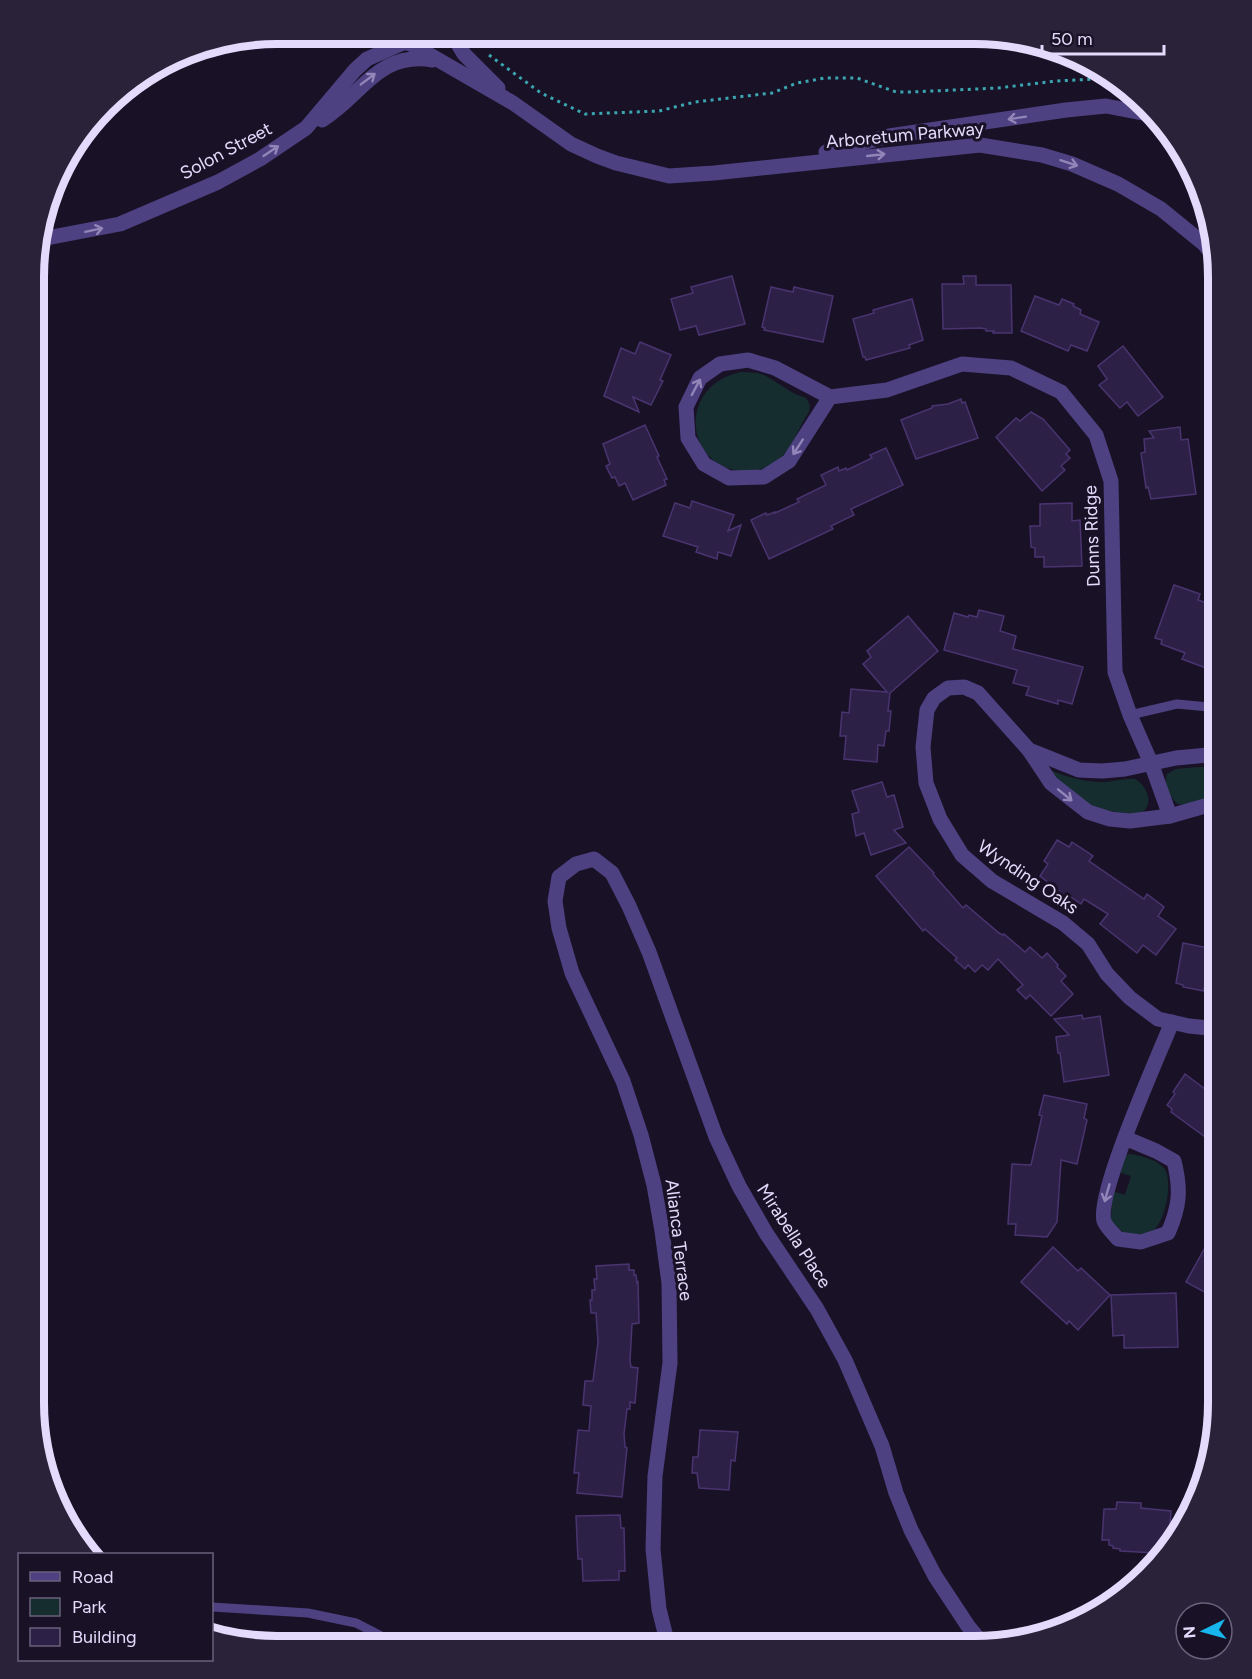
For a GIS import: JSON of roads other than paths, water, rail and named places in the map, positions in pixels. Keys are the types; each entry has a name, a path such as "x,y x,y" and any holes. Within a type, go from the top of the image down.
{"street":[{"name":"Solon Street","path":"47,238 95,230 130,219 218,182 260,159 306,128 367,59 404,44"},
{"name":"Arboretum Parkway","path":"408,44 513,103 571,144 616,163 669,176 980,145 1072,164 1119,184 1161,208 1207,248"},
{"name":"Arboretum Parkway","path":"458,44 464,54 513,103"},
{"path":"306,128 325,118 369,78 394,63 422,58 443,63"},
{"name":"Arboretum Parkway","path":"714,173 850,147 889,136 1066,110 1106,106 1141,113"},
{"path":"748,360 775,368 830,398 789,461 765,477 729,478 704,464 688,438 686,407 700,378 720,364 748,360"},
{"name":"Dunns Ridge","path":"830,398 887,390 962,364 1011,368 1061,392 1096,435 1111,481 1115,672 1170,816"},
{"name":"Wynding Oaks","path":"1208,805 1170,816 1130,821 1110,819 1088,812 1051,783 1029,750 978,693 964,687 948,688 934,698 927,710 923,747 926,783 940,819 962,855 976,868 1014,894 1063,923 1088,944 1107,974 1130,998 1158,1018 1189,1026 1208,1028"},
{"name":"Wynding Oaks","path":"1029,750 1079,770 1114,770 1176,758 1208,755"},
{"name":"Mirabella Place","path":"576,864 594,860 612,873 649,952 716,1137 739,1186 766,1233 817,1309 834,1340 867,1408 911,1530 935,1576 976,1636"},
{"name":"Alianca Terrace","path":"576,864 559,877 555,901 559,928 572,973 623,1081 641,1135 654,1185 669,1283 670,1363 655,1476 653,1549 659,1609 666,1636"},
{"path":"1125,1138 1156,1150 1174,1161 1179,1183 1177,1213 1168,1233 1141,1242 1118,1239 1104,1221 1105,1202 1125,1138 1172,1022"}],"lane":[{"path":"1130,715 1178,704 1208,707"},
{"path":"213,1607 308,1613 356,1623 381,1636"}]}
